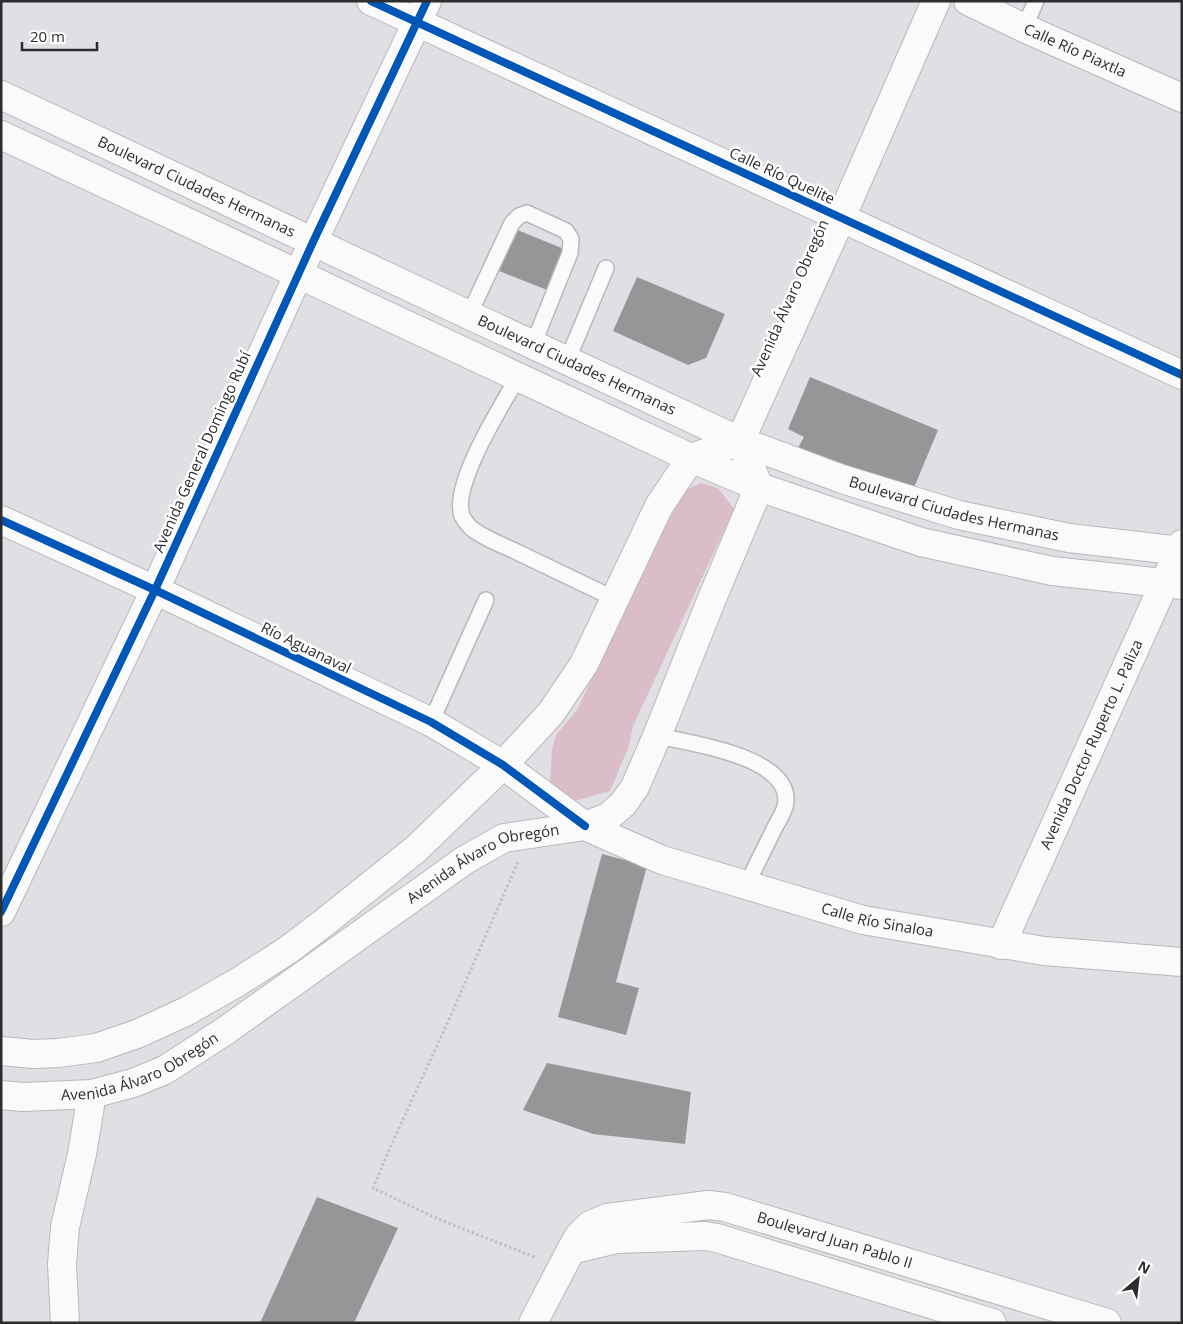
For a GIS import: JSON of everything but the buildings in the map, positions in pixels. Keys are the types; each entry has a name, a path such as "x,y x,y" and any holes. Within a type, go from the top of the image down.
{"main road":[{"name":"Calle Río Quelite","path":"371,1 423,12 841,218 1182,375"},
{"name":"Avenida Álvaro Obregón","path":"740,441 841,218 936,1"},
{"name":"Calle Río Piaxtla","path":"968,1 1182,98"},
{"name":"Avenida General Domingo Rubí","path":"1,912 155,590 298,274 423,12"},
{"name":"Boulevard Ciudades Hermanas","path":"1,95 740,441 842,479 960,515 1069,538 1181,548"},
{"path":"1,135 691,458 759,487 921,542 1052,571 1173,584"},
{"path":"691,458 740,441 759,487"},
{"name":"Avenida Álvaro Obregón","path":"1,1051 33,1054 96,1048 137,1034 187,1011 238,982 288,950 416,849 503,765 552,713 584,664 658,506 691,458"},
{"name":"Avenida Álvaro Obregón","path":"1,1095 23,1097 92,1094 133,1083 165,1070 225,1031 465,860 504,838 585,826 608,817 623,804 635,787 759,487"},
{"name":"Río Aguanaval","path":"1,520 155,590 431,722 503,765 585,826"},
{"name":"Avenida Doctor Ruperto L. Paliza","path":"1001,945 1173,584 1181,548"},
{"name":"Calle Río Sinaloa","path":"585,826 662,860 863,920 1044,951 1182,962"},
{"path":"65,1323 62,1264 66,1227 82,1154 92,1094"},
{"name":"Boulevard Juan Pablo II","path":"534,1323 579,1236 590,1226 607,1218 708,1205 725,1207 1107,1323"},
{"path":"566,1259 617,1239 705,1236 717,1238 992,1323"}],"lane":[{"path":"1024,28 1036,1"},
{"path":"469,315 515,219 527,213 566,231 571,238 570,253 534,345"},
{"path":"566,361 606,268"},
{"path":"518,377 478,448 466,476 462,493 462,516 471,528 492,540 615,599"},
{"path":"431,722 486,600"},
{"path":"657,736 718,749 743,757 768,770 778,779 786,793 785,808 746,886"}],"path":[{"path":"531,834 373,1188 438,1219 566,1259"}],"shaded area":[{"path":"701,483 718,488 734,509 633,726 629,746 610,791 574,801 550,782 552,750 556,735 577,710 652,553 684,491"}],"cycle path":[{"path":"371,1 1182,375"},
{"path":"1,912 155,590 313,242 427,1"},
{"path":"1,520 155,590 431,722 503,765 585,826"}]}
